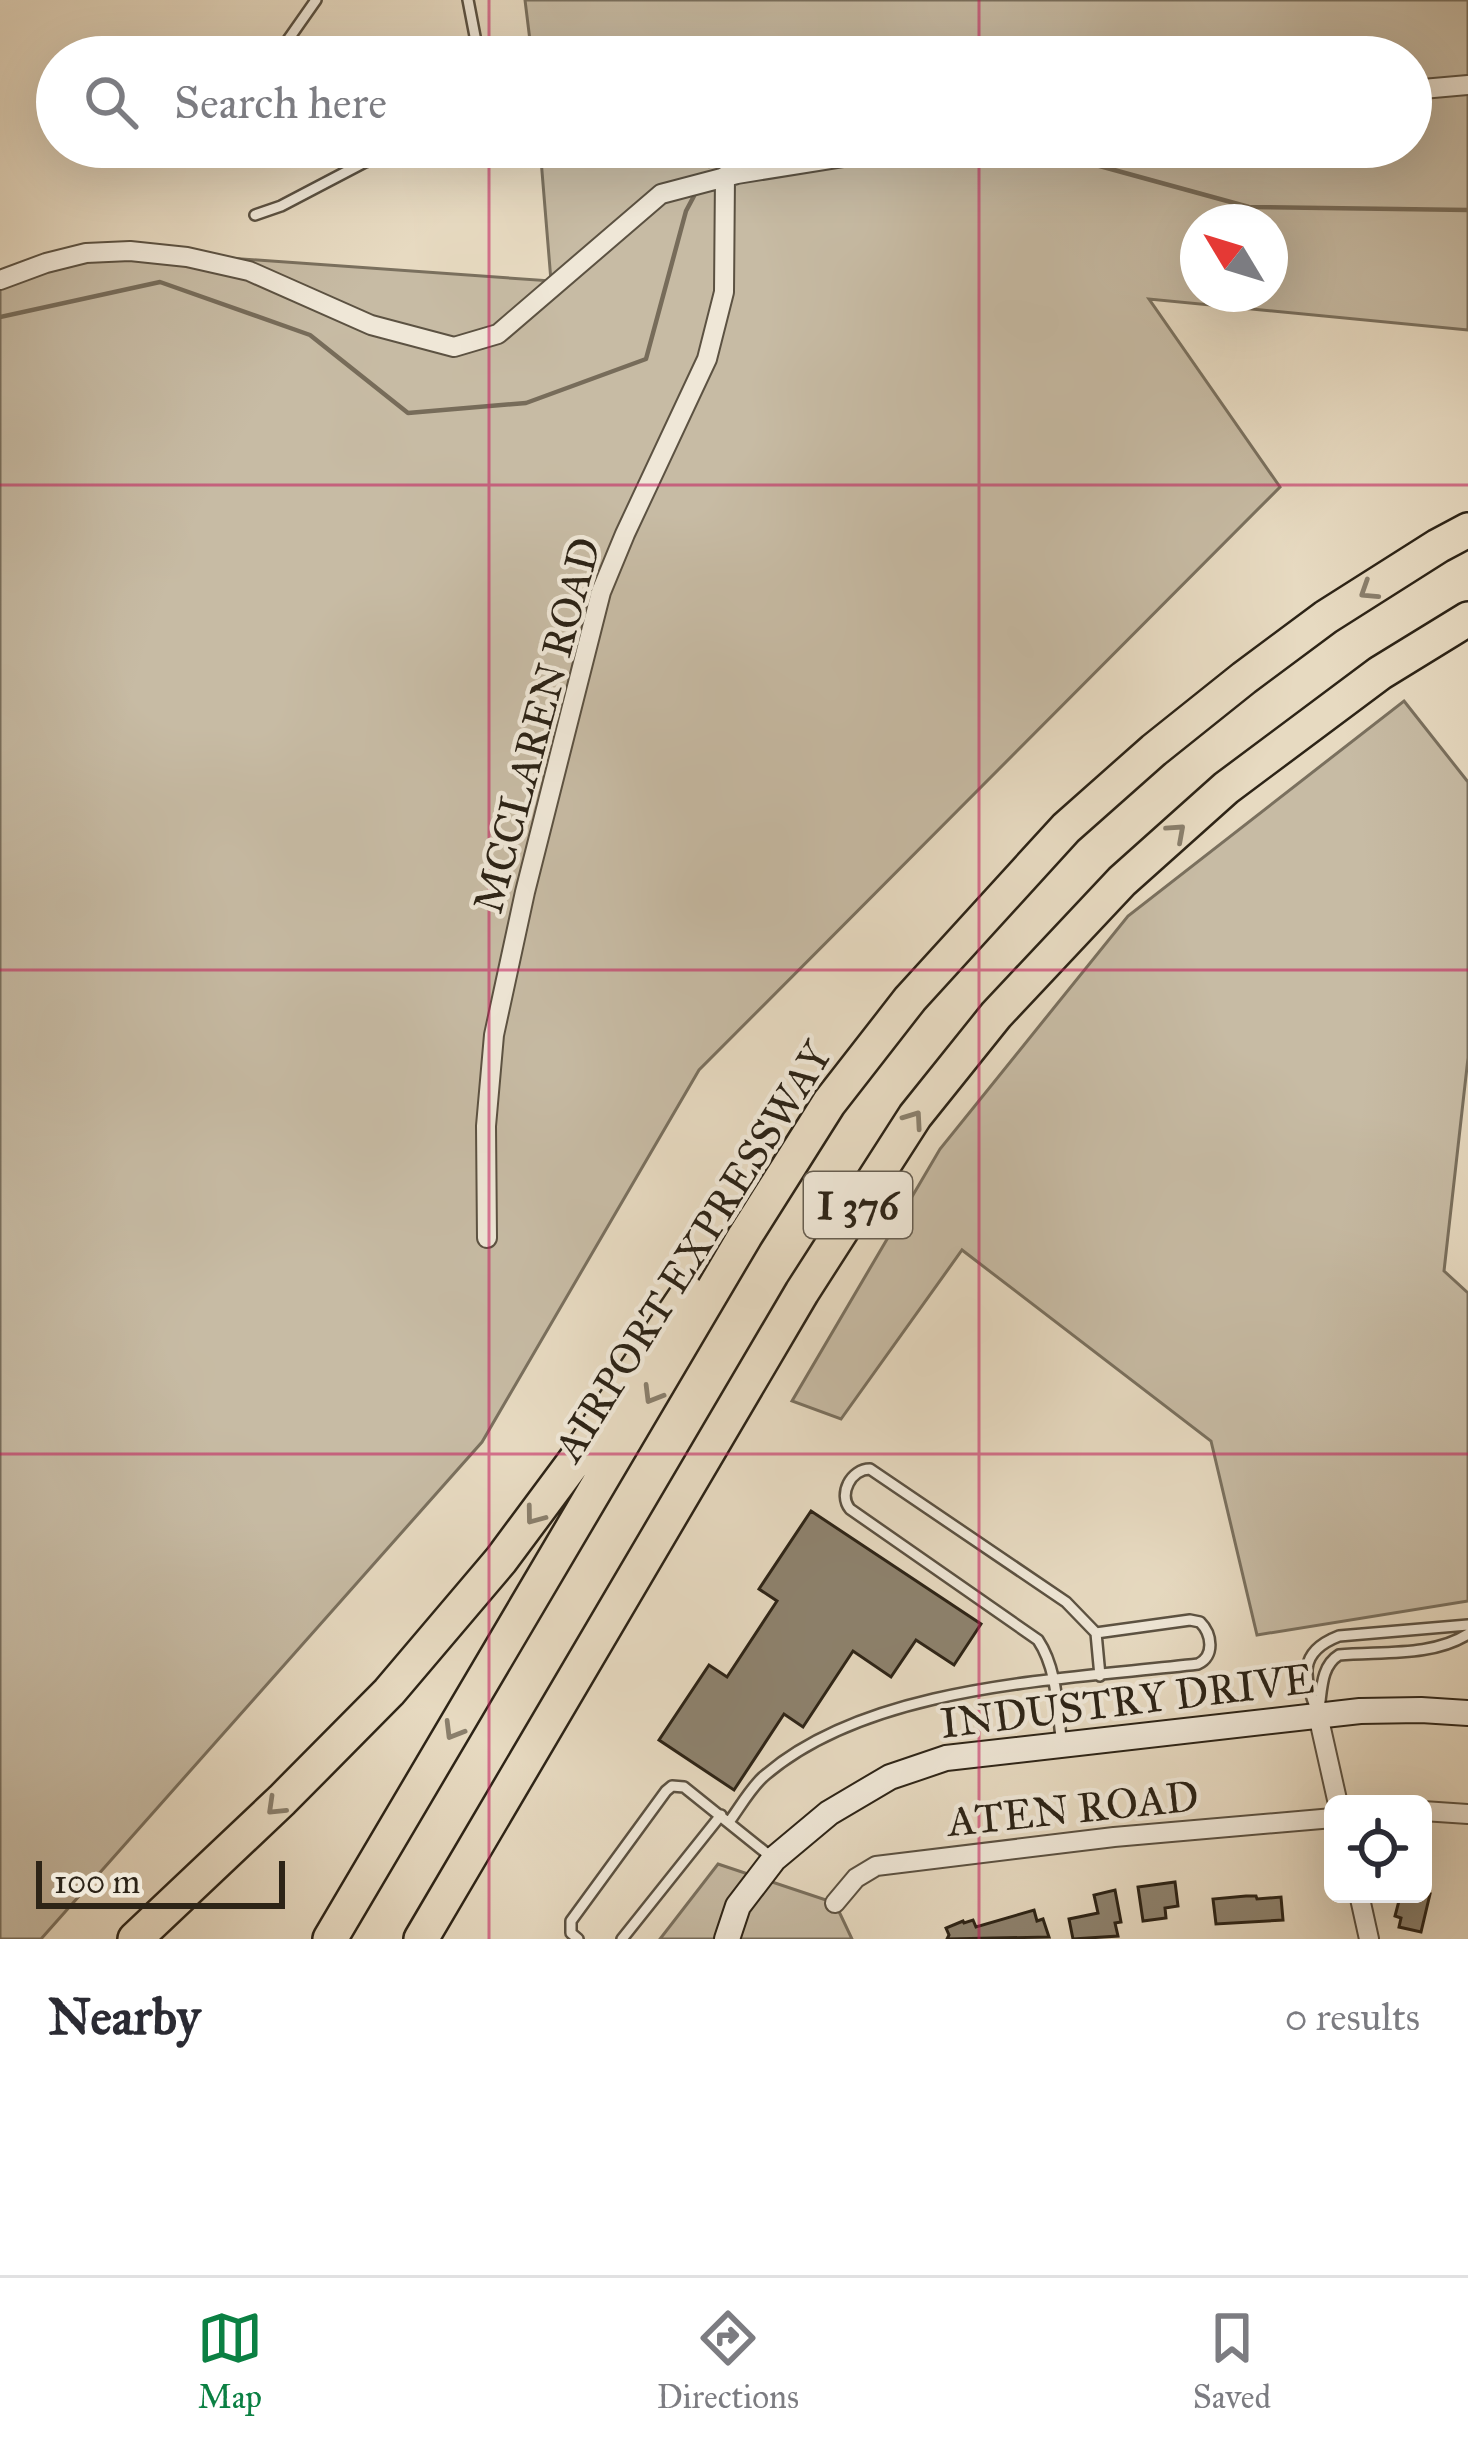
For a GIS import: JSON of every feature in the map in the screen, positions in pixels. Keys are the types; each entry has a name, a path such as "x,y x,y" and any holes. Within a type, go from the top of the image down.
{"highway":[{"name":"AIRPORT EXPRESSWAY","path":"330,1939 745,1236 830,1103 910,999 1066,828 1154,750 1326,617 1468,530"},
{"name":"I 376","path":"421,1939 802,1292 915,1116 995,1015 1122,880 1226,788 1380,673 1468,619"},
{"path":"135,1939 389,1692 501,1560 579,1455 850,1049 947,940 1066,828"},
{"path":"439,1939 802,1292"}],"street":[{"path":"1432,88 1468,85"},
{"path":"0,280 86,253 130,250 188,257 249,271 371,326 454,347 497,334 661,194 775,168"},
{"name":"MCCLAREN ROAD","path":"487,1238 486,1126 494,1035 525,892 601,592 707,359 724,292 725,176"},
{"name":"INDUSTRY DRIVE","path":"727,1939 738,1906 774,1859 829,1813 890,1777 946,1759 1318,1714 1468,1713"},
{"path":"1318,1714 1336,1795"},
{"path":"1432,1812 1468,1814"},
{"name":"ATEN ROAD","path":"835,1903 856,1878 876,1866 1324,1819"},
{"path":"1361,1903 1369,1939"}],"lane":[{"path":"291,36 316,0"},
{"path":"469,0 475,36"},
{"path":"255,215 352,168"},
{"path":"1062,1745 1054,1681 1038,1640 846,1505 844,1491 857,1472 870,1469 1066,1602 1096,1634 1100,1676"},
{"path":"622,1939 760,1780 844,1727 915,1702 1198,1664 1210,1649 1207,1629 1195,1620 1096,1634"},
{"path":"1318,1714 1305,1678 1307,1664 1325,1641 1339,1636 1468,1630"},
{"path":"1318,1714 1325,1671 1339,1655 1428,1648 1460,1639 1468,1630"},
{"path":"1380,1634 1382,1652"},
{"path":"578,1939 571,1933 571,1921 668,1788 684,1787 774,1859"}],"shaded area":[{"path":"525,0 1468,0 1468,330 1283,312 1288,312 1288,204 1180,204 1180,302 1149,299 1280,487 699,1070 482,1442 41,1939 0,1939 0,284 130,251 551,281 542,168 1432,168 1432,36 529,36"},
{"path":"1404,701 1468,782 1468,1058 1444,1271 1468,1293 1468,1601 1257,1635 1211,1441 962,1250 841,1419 792,1401 940,1149 1128,916"},
{"path":"718,1864 835,1903 852,1939 660,1939"}],"building":[{"path":"811,1511 981,1624 954,1665 916,1640 891,1677 853,1651 803,1727 784,1714 734,1790 659,1740 709,1665 727,1677 777,1601 759,1589"},
{"path":"1175,1882 1178,1906 1165,1908 1166,1918 1143,1921 1138,1887"},
{"path":"1115,1890 1121,1922 1115,1923 1118,1936 1073,1939 1069,1919 1098,1913 1094,1895"},
{"path":"1281,1897 1283,1920 1216,1924 1213,1899"},
{"path":"1398,1903 1428,1903 1421,1932 1399,1927 1401,1918 1395,1916"},
{"path":"1034,1910 1049,1937 947,1939 946,1928 963,1921 973,1920 976,1927"}],"waterway":[{"path":"1107,168 1249,207 1468,210"},
{"path":"0,317 160,282 310,335 408,413 526,403 646,359 694,196"}]}
